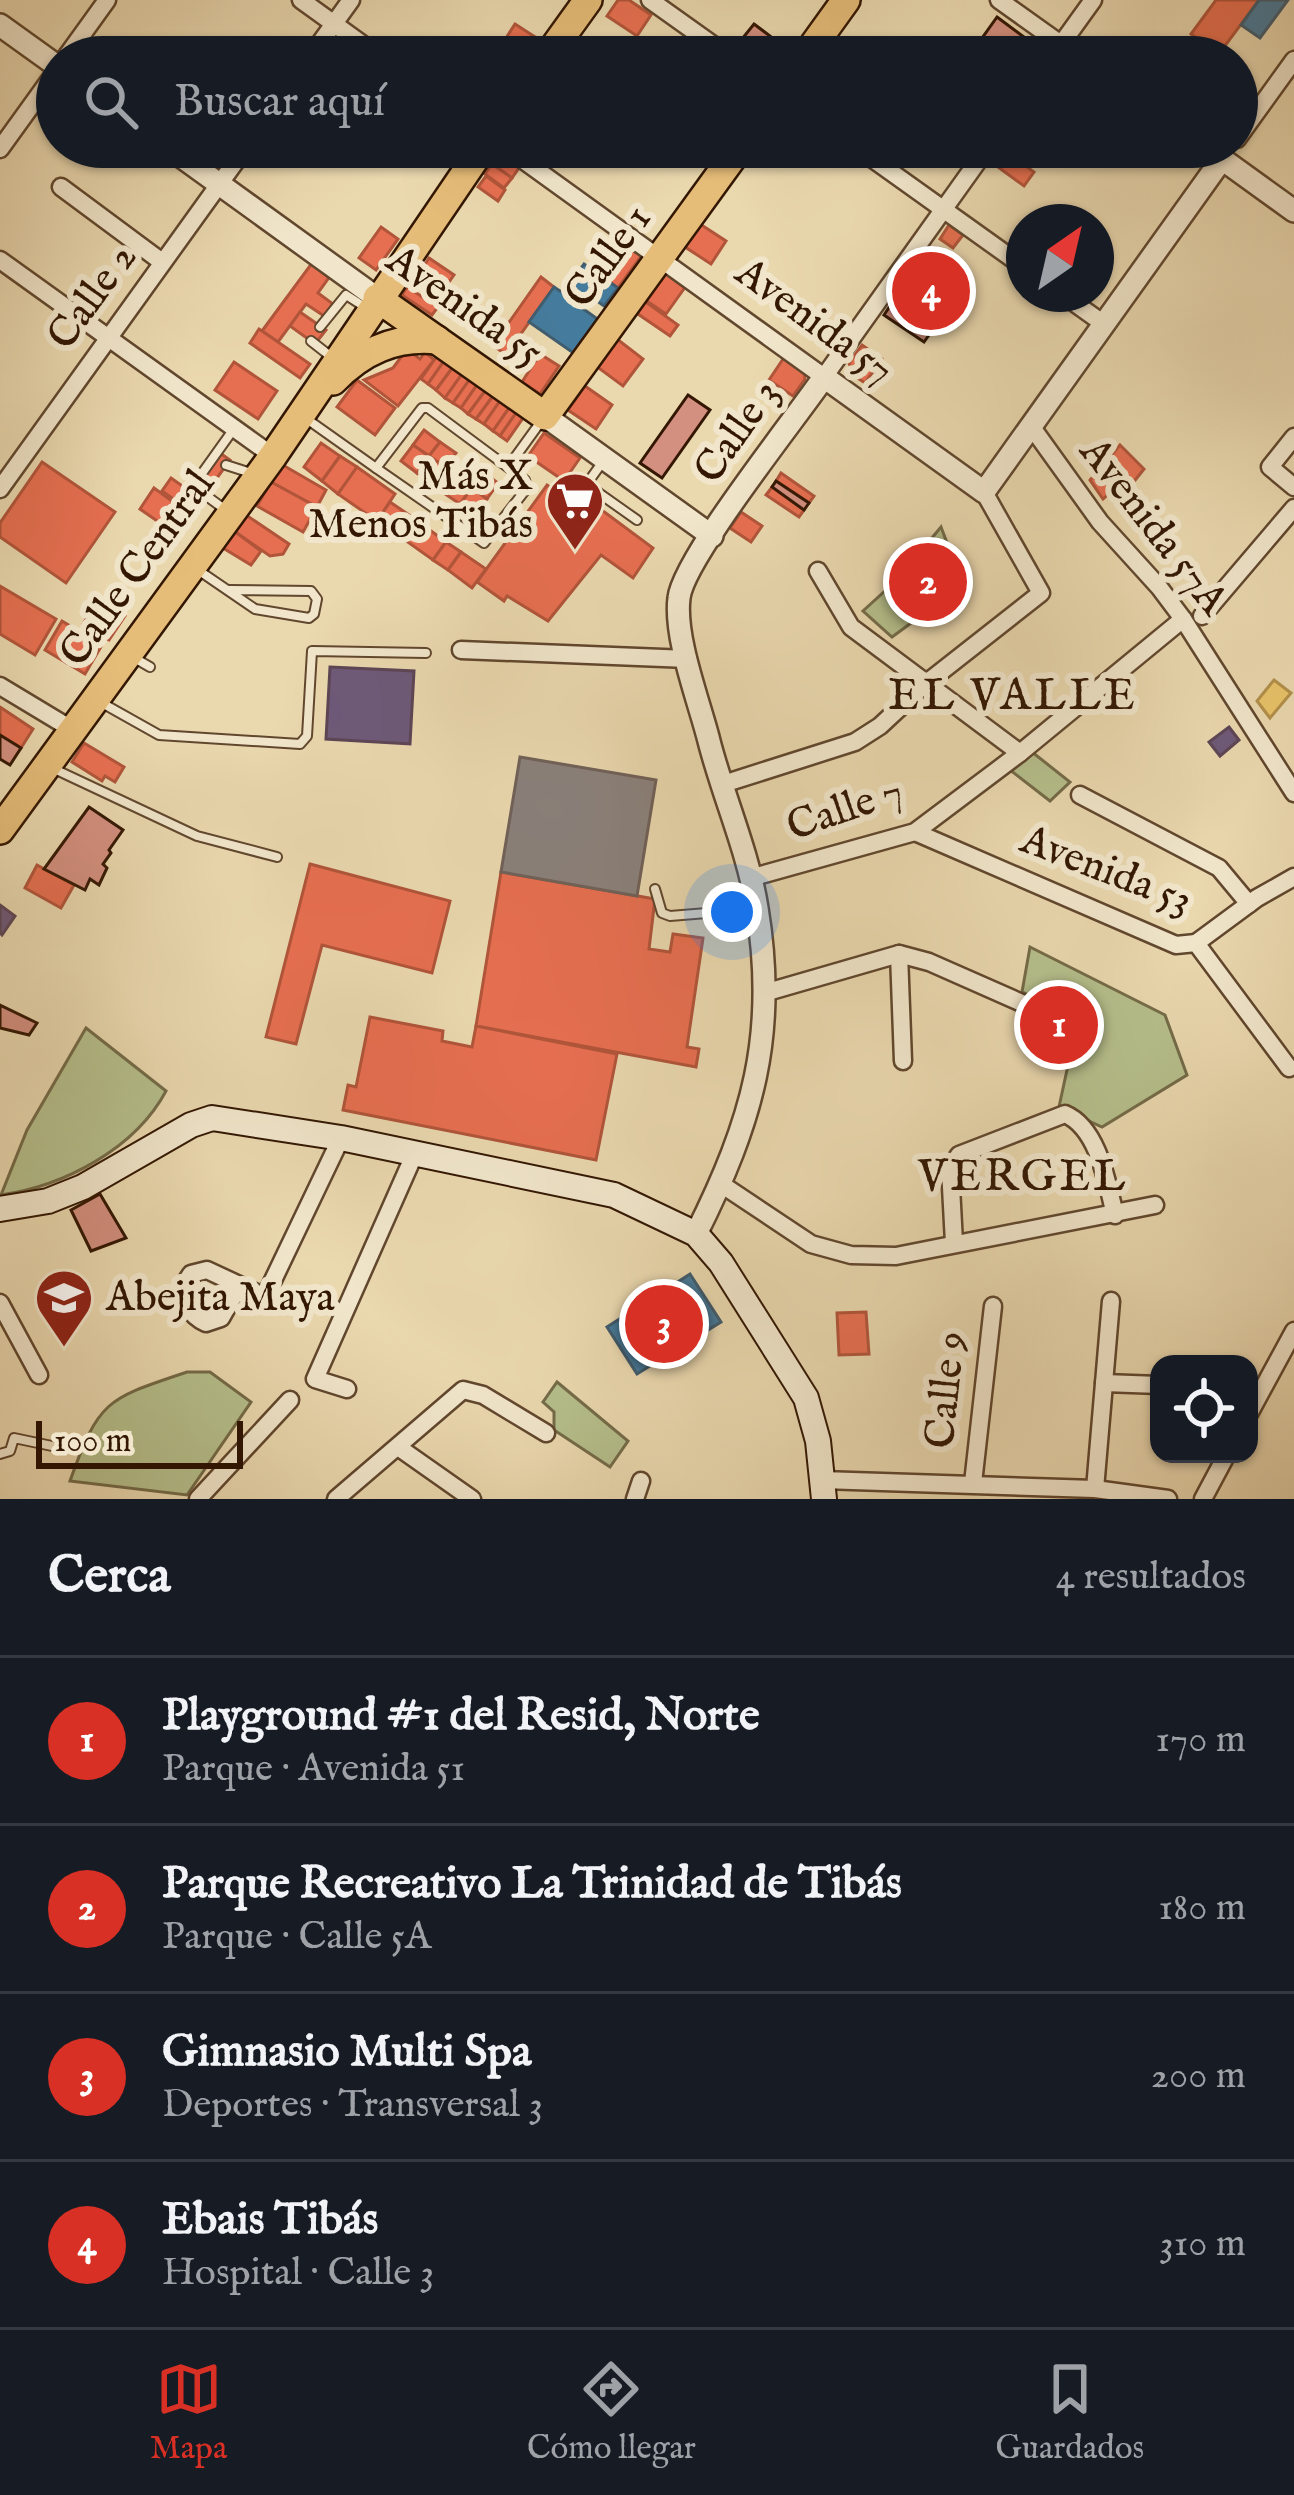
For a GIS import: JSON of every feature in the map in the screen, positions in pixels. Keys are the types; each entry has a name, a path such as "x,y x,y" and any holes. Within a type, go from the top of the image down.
{"main road":[{"path":"562,36 588,0"},
{"path":"821,36 847,0"},
{"name":"Calle Central","path":"0,830 96,698 139,661 192,566 266,466 468,168"},
{"name":"Calle 1","path":"545,416 725,168"},
{"name":"Avenida 55","path":"373,304 438,340 545,416"},
{"name":"Calle Central","path":"301,415 349,364 369,351 415,338 438,340"},
{"path":"0,1209 48,1201 83,1187 191,1125 212,1118 341,1138 614,1195 696,1234 722,1263 806,1398 818,1441 823,1489"}],"street":[{"path":"81,36 107,0"},
{"path":"301,0 351,36"},
{"path":"325,36 351,0"},
{"path":"650,0 701,36"},
{"path":"999,0 1040,36"},
{"path":"1068,36 1093,0"},
{"path":"0,25 36,52"},
{"path":"1258,110 1294,60"},
{"path":"0,149 36,98"},
{"name":"Avenida 55","path":"197,168 373,304"},
{"name":"Calle 2","path":"0,488 231,168"},
{"name":"Avenida 57","path":"534,168 984,492 1041,592 924,685"},
{"path":"886,168 1006,254"},
{"name":"Calle 3","path":"696,1234 752,1102 764,993 758,909 688,659 679,598 684,577 973,168"},
{"path":"984,492 1209,168"},
{"path":"1241,168 1294,211"},
{"path":"61,187 163,262"},
{"path":"0,260 233,428 266,466"},
{"path":"1087,312 1104,324"},
{"name":"Avenida 55","path":"545,416 712,536"},
{"name":"Avenida 57A","path":"1031,426 1100,522 1183,619 1294,793"},
{"path":"1294,437 1270,467 1294,487"},
{"path":"1202,616 1294,508"},
{"path":"818,571 850,627 1020,753"},
{"name":"Calle 7","path":"750,878 915,832 1183,619"},
{"path":"461,650 688,659"},
{"path":"721,785 855,742 924,685"},
{"path":"0,686 73,730"},
{"path":"1281,775 1294,758"},
{"path":"1080,795 1219,868 1249,904"},
{"name":"Avenida 53","path":"915,832 1176,946 1196,944 1288,1068"},
{"path":"1196,944 1294,877"},
{"path":"764,993 899,954 929,962 1040,1011"},
{"path":"899,954 903,1061"},
{"path":"954,1243 950,1168 959,1155 1065,1114 1080,1122 1100,1160 1114,1215"},
{"path":"239,1286 265,1298 341,1138"},
{"path":"347,1389 315,1379 415,1153"},
{"path":"721,1184 811,1244 851,1255 896,1256 1155,1205"},
{"path":"1095,1489 1112,1300"},
{"path":"0,1303 39,1375"},
{"name":"Calle 9","path":"973,1483 993,1306"},
{"path":"1258,1397 1294,1331"},
{"path":"1104,1383 1150,1385"},
{"path":"336,1499 463,1390 472,1389 546,1433"},
{"path":"198,1499 290,1400"},
{"path":"398,1448 472,1499"},
{"path":"1203,1499 1222,1463"},
{"path":"823,1489 973,1483 1095,1489 1168,1499"}],"lane":[{"path":"320,327 346,295 373,304"},
{"path":"310,340 335,360"},
{"path":"301,415 376,468 484,543 527,488 526,480 425,407 376,468"},
{"path":"508,467 545,416"},
{"path":"231,513 193,486 233,428"},
{"path":"576,499 604,459"},
{"path":"226,466 266,466"},
{"path":"586,484 638,520"},
{"path":"192,566 262,612 310,617 317,599 311,591 229,590"},
{"path":"96,698 158,735 300,744 307,736 311,651 426,653"},
{"path":"47,765 196,836 277,857"},
{"path":"655,889 662,914 670,916 758,909"},
{"path":"0,1454 10,1451 14,1438 52,1446"}],"green space":[{"path":"941,527 963,585 892,637 863,611 898,579"},
{"path":"1032,752 1070,782 1050,801 1010,770"},
{"path":"1030,947 1165,1015 1187,1075 1102,1127 1059,1107 1073,1042 1034,1047 1045,1014 1039,1002 1022,992"},
{"path":"86,1028 166,1091 136,1130 96,1161 49,1183 1,1195 27,1130"},
{"path":"187,1372 210,1372 251,1402 187,1495 70,1481 89,1434 109,1406"},
{"path":"557,1382 628,1441 610,1467 554,1430 554,1412 543,1402"}],"building: Viviendas":[{"path":"1274,680 1291,693 1270,718 1257,701"}],"building: Comercios":[{"path":"618,0 629,0 651,15 637,36 607,16"},
{"path":"1216,0 1259,0 1232,36 1191,34"},
{"path":"515,24 534,36 507,36"},
{"path":"489,168 498,168 512,178 504,188 485,174"},
{"path":"498,168 519,168 512,178"},
{"path":"999,168 1034,172 1024,186"},
{"path":"486,176 505,190 498,201 478,187"},
{"path":"700,224 726,241 711,264 685,247"},
{"path":"949,225 963,235 953,248 940,239"},
{"path":"381,227 398,239 376,270 359,258"},
{"path":"627,244 642,255 618,288 603,277"},
{"path":"429,258 454,275 444,289 420,272"},
{"path":"312,263 330,276 318,293 333,304 324,316 306,304 278,342 262,331"},
{"path":"668,274 686,286 666,314 644,299 660,276"},
{"path":"541,277 554,287 506,355 493,345"},
{"path":"407,287 438,307 432,315 402,295"},
{"path":"643,300 678,325 670,336 635,312"},
{"path":"300,312 326,330 315,344 290,326"},
{"path":"259,329 310,364 300,378 250,343"},
{"path":"617,339 643,359 623,386 596,366"},
{"path":"862,345 882,359 865,383 853,375 849,363"},
{"path":"407,349 420,359 425,352 434,360 398,406 364,380 393,368"},
{"path":"540,354 559,366 540,394 522,382"},
{"path":"437,356 444,361 428,384 421,379"},
{"path":"785,356 804,369 805,379 793,396 769,380"},
{"path":"444,361 453,367 436,390 428,384"},
{"path":"234,362 277,391 258,419 215,390"},
{"path":"453,367 462,374 445,398 436,390"},
{"path":"462,374 470,379 453,403 445,398"},
{"path":"470,379 477,385 461,408 453,403"},
{"path":"357,380 395,408 375,435 337,407"},
{"path":"477,385 485,391 468,414 461,408"},
{"path":"585,386 612,405 596,429 568,410"},
{"path":"485,391 493,396 476,419 468,414"},
{"path":"493,396 500,401 484,424 476,419"},
{"path":"500,401 509,408 493,431 484,424"},
{"path":"509,408 516,413 500,436 493,431"},
{"path":"516,413 523,418 507,441 500,436"},
{"path":"424,430 440,442 429,456 413,445"},
{"path":"544,433 580,458 564,481 528,456"},
{"path":"440,442 456,453 445,467 429,456"},
{"path":"321,443 340,456 322,481 304,467"},
{"path":"413,445 429,456 417,473 401,461"},
{"path":"1120,445 1144,469 1128,489 1121,483 1103,499 1090,480"},
{"path":"220,453 230,460 209,489 199,482"},
{"path":"340,456 357,467 338,494 322,481"},
{"path":"429,456 445,467 433,484 417,473"},
{"path":"42,462 115,512 66,583 0,537 0,523"},
{"path":"468,462 483,472 472,488 458,477"},
{"path":"281,464 326,490 317,507 271,482"},
{"path":"357,467 395,494 377,521 338,494"},
{"path":"483,472 498,483 487,499 472,488"},
{"path":"781,473 814,496 809,503 776,481"},
{"path":"458,477 472,488 460,504 445,494"},
{"path":"171,478 198,497 189,510 162,491"},
{"path":"271,482 317,507 303,532 257,506"},
{"name":"Más X Menos Tibás","path":"547,485 562,496 558,501 586,521 599,508 653,548 633,578 601,555 548,621 507,596 504,601 477,582"},
{"path":"772,487 804,510 799,517 766,495"},
{"path":"154,488 187,512 173,532 140,509"},
{"path":"472,488 487,499 475,515 460,504"},
{"path":"390,502 415,519 402,538 377,521"},
{"path":"741,512 762,526 751,542 730,528"},
{"path":"246,515 289,544 283,554 270,556 234,531"},
{"path":"415,519 446,542 433,560 402,538"},
{"path":"234,531 261,551 251,565 223,548"},
{"path":"446,542 461,552 448,570 433,560"},
{"path":"461,552 486,569 472,588 448,570"},
{"path":"0,586 56,619 35,655 0,634"},
{"path":"98,599 125,616 109,640 83,624"},
{"path":"62,621 102,645 85,674 45,650"},
{"path":"0,707 33,729 21,748 0,735"},
{"path":"84,743 124,767 115,782 105,776 102,781 72,762"},
{"path":"310,864 450,901 432,973 322,945 296,1044 266,1037"},
{"path":"37,865 74,885 61,908 25,888"},
{"path":"501,872 655,899 649,949 670,952 673,934 703,938 687,1047 699,1049 696,1067 476,1026"},
{"path":"370,1017 443,1031 442,1041 472,1047 476,1026 617,1054 596,1160 343,1110 348,1085 356,1087"},
{"path":"866,1312 869,1354 839,1355 837,1313"}],"building: Oficinas":[{"path":"330,667 414,671 410,744 326,739"},
{"path":"1229,727 1239,740 1220,756 1209,742"},
{"path":"0,905 15,916 2,935 0,933"}],"building: Salud":[{"path":"922,260 964,289 940,322 899,293"}],"building: Público":[{"path":"1259,0 1288,0 1260,38 1241,25"},
{"path":"584,264 618,288 604,306 590,296 582,308 606,325 582,359 529,322 554,287 563,293"},
{"path":"690,1274 721,1322 637,1374 607,1327"}],"building: Industria":[{"path":"520,757 656,780 637,896 501,872"}],"building: Otros":[{"path":"997,17 1023,36 984,36"},
{"path":"754,24 770,36 744,36"},
{"path":"896,297 936,325 924,342 884,315"},
{"path":"688,395 710,410 662,478 640,463"},
{"path":"776,481 809,503 804,510 772,487"},
{"path":"0,735 21,748 10,765 0,759"},
{"path":"89,807 123,830 109,850 99,885 90,879 85,890 44,869"},
{"path":"0,1005 37,1023 29,1035 0,1028"},
{"path":"100,1194 126,1238 91,1251 71,1210"}],"place":[{"name":"Ebais Tibás","path":"931,291"},
{"name":"Más X Menos Tibás","path":"575,552"},
{"name":"Parque Recreativo La Trinidad de Tibás","path":"928,582"},
{"name":"Playground #1 del Resid, Norte","path":"1059,1025"},
{"name":"Gimnasio Multi Spa","path":"664,1324"},
{"name":"Abejita Maya","path":"64,1349"}],"district":[{"name":"EL VALLE","path":"1013,696"},
{"name":"VERGEL","path":"1023,1177"}]}
